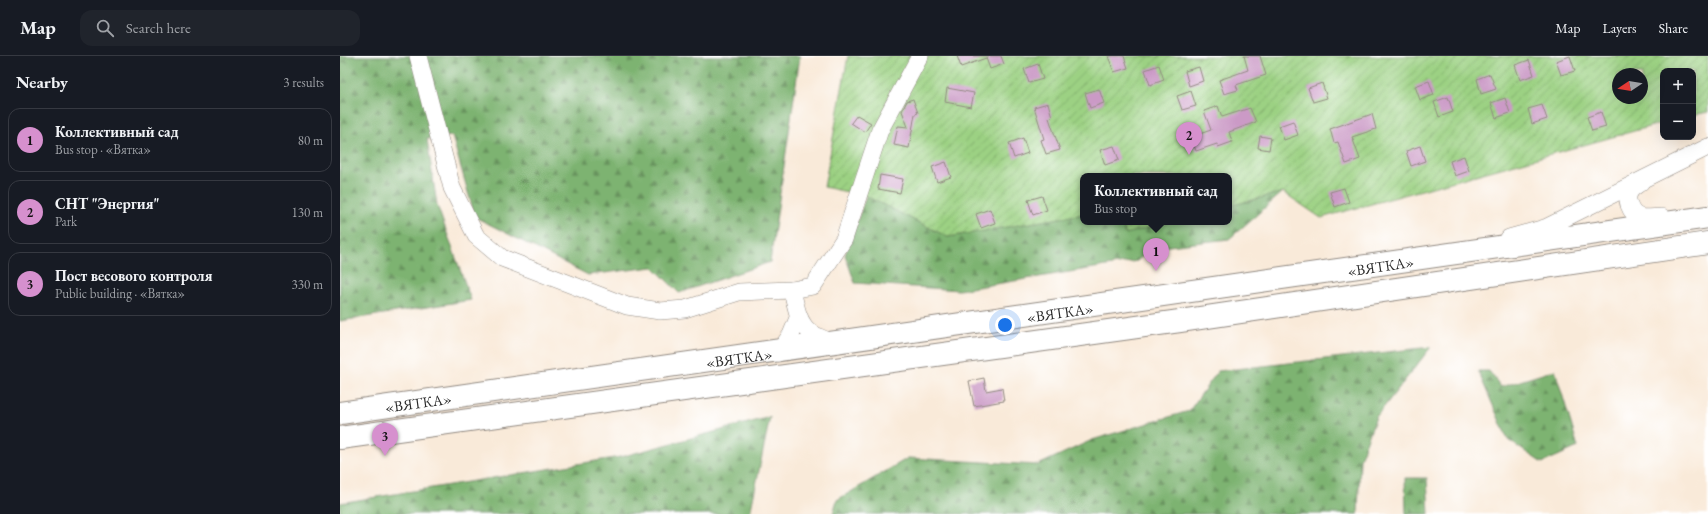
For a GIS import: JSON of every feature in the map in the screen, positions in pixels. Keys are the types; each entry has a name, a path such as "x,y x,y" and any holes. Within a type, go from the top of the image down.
{"highway":[{"name":"«ВЯТКА»","path":"340,414 1401,264 1708,217"},
{"name":"«ВЯТКА»","path":"340,438 1180,321 1708,243"}],"street":[{"path":"418,56 452,188 476,236 502,258 627,306 660,311 685,309 739,292 792,290 813,286 844,239 880,130 920,56"},
{"path":"1401,264 1523,235 1545,228 1708,146"},
{"path":"1646,178 1628,194 1629,205 1635,214 1646,218 1708,213"},
{"path":"792,290 798,318 808,330 821,339 838,344"},
{"path":"778,353 791,335 798,318"}],"green space":[{"path":"340,56 800,56 770,262 679,293 653,267 588,275 475,217 452,136 427,139 437,205 471,300 340,321"},
{"path":"848,56 1708,56 1708,112 1696,114 1696,68 1660,68 1660,124 1321,218 1283,192 1232,205 1232,173 1080,173 1080,215 948,237 866,196 824,187"},
{"path":"1283,192 1229,239 1152,248 1137,261 959,290 855,283 845,255 866,196 948,237 1080,215 1080,225 1124,225 1125,234 1158,225 1232,225 1232,205"},
{"path":"1124,225 1158,225 1125,234"},
{"path":"1431,347 1376,417 1360,459 1358,514 833,514 837,500 908,458 1038,465 1092,440 1189,411 1218,371"},
{"path":"1555,370 1578,447 1542,463 1508,440 1478,371 1489,371 1501,387"},
{"path":"770,417 750,514 340,514 340,503 620,457"},
{"path":"1405,478 1427,478 1429,514 1406,514"}],"building":[{"path":"957,56 1001,56 1004,64 990,69 986,58 961,67"},
{"path":"1108,56 1124,56 1128,68 1114,72"},
{"path":"1244,56 1260,56 1266,75 1236,85 1238,90 1224,94 1219,80 1248,70"},
{"path":"1570,56 1575,71 1561,75 1556,61"},
{"path":"1529,60 1534,75 1520,80 1515,65"},
{"path":"1038,64 1043,79 1029,83 1024,69"},
{"path":"1159,65 1164,80 1150,85 1145,70"},
{"path":"1199,67 1203,81 1189,86 1185,71"},
{"path":"1490,74 1496,89 1481,94 1477,79"},
{"path":"1429,81 1434,95 1420,100 1415,86"},
{"path":"1322,83 1327,98 1313,102 1308,88"},
{"path":"947,88 974,93 971,107 945,102"},
{"path":"1099,89 1104,103 1090,108 1085,93"},
{"path":"1191,91 1196,106 1182,110 1177,96"},
{"path":"1448,97 1453,112 1439,117 1434,102"},
{"path":"1505,98 1510,113 1496,118 1491,103"},
{"path":"913,99 918,113 915,114 909,148 894,145 898,126 908,127 902,111 907,101"},
{"path":"1048,103 1052,117 1049,118 1060,150 1046,154 1041,140 1044,139 1034,107"},
{"path":"1542,105 1547,119 1532,124 1528,109"},
{"path":"1218,106 1222,117 1250,108 1256,122 1229,132 1232,142 1218,147 1217,144 1196,151 1191,137 1211,130 1204,111"},
{"path":"1601,112 1606,127 1592,131 1587,117"},
{"path":"1372,114 1376,129 1352,137 1360,159 1346,164 1338,142 1334,143 1330,129"},
{"path":"857,115 871,123 865,132 851,123"},
{"path":"1293,121 1298,135 1284,140 1279,126"},
{"path":"1260,136 1271,138 1269,150 1258,148"},
{"path":"1023,138 1028,153 1014,158 1009,143"},
{"path":"1114,146 1119,160 1105,165 1100,150"},
{"path":"1420,146 1425,161 1411,166 1406,151"},
{"path":"1464,156 1469,171 1455,176 1450,161"},
{"path":"946,162 951,177 937,182 932,167"},
{"path":"880,175 903,179 900,193 878,189"},
{"path":"1344,188 1349,202 1335,207 1330,192"},
{"path":"1042,196 1047,210 1033,215 1028,200"},
{"path":"990,209 995,223 981,228 976,214"},
{"path":"984,378 986,391 1002,388 1004,401 974,406 969,381"}],"place":[{"name":"СНТ \"Энергия\"","path":"1189,155"},
{"name":"Коллективный сад","path":"1156,271"},
{"name":"Пост весового контроля","path":"385,456"}]}
